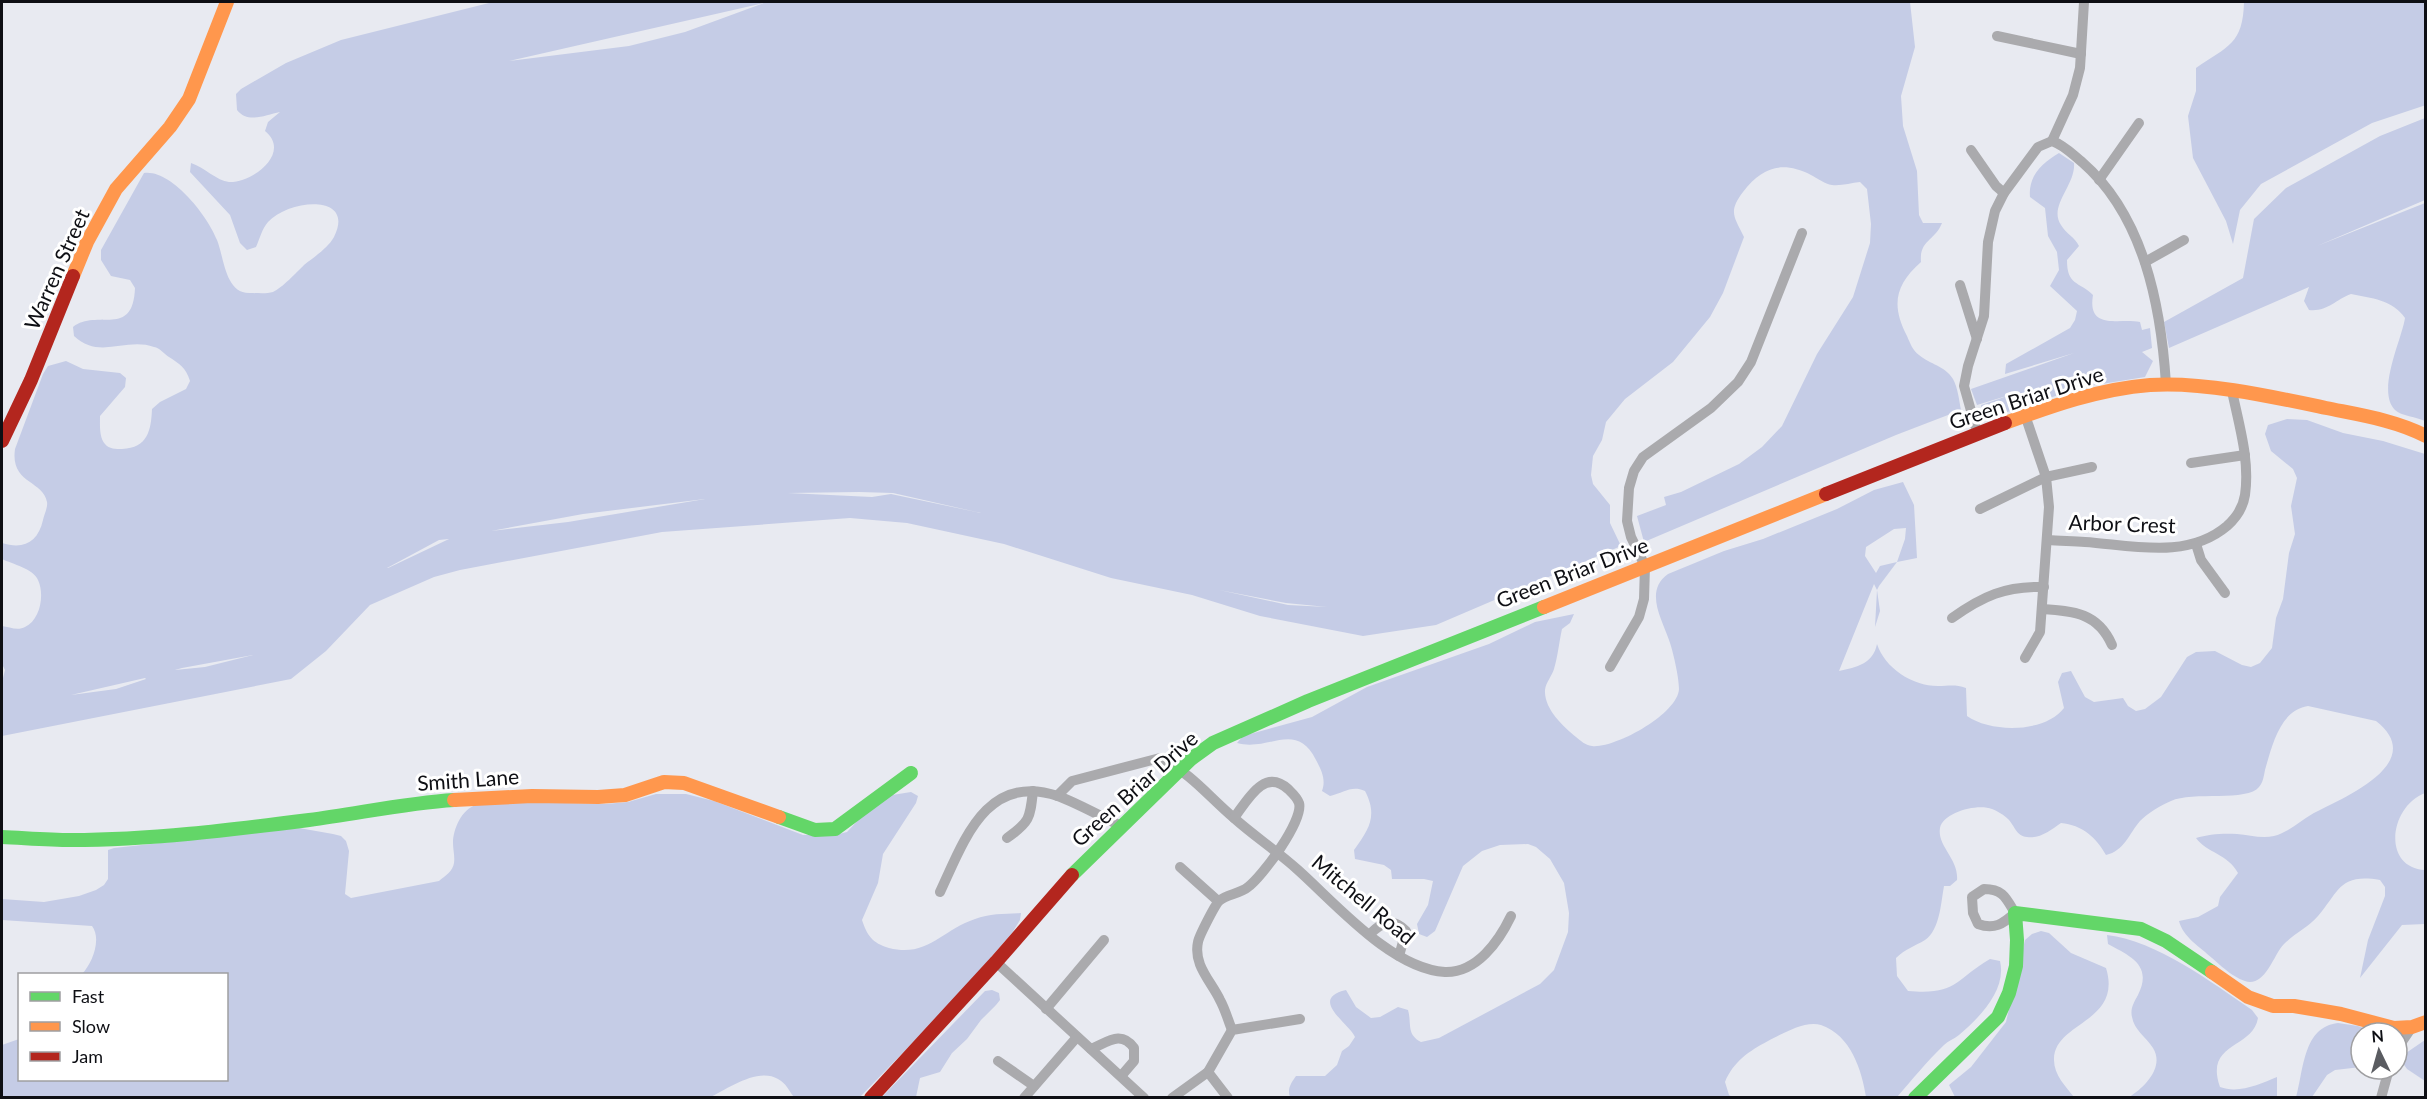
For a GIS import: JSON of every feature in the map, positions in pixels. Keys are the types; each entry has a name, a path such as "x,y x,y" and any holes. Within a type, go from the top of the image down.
{"street":[{"name":"Warren Street","path":"2,441 31,380 87,242 116,189 186,104 197,83 227,2"},
{"path":"1977,432 1964,386 1984,316 1988,242 1995,211 2004,193 2038,147 2052,141 2073,95 2081,54 2084,2"},
{"path":"1997,36 2081,54"},
{"path":"2099,180 2139,123"},
{"path":"2052,141 2060,144 2099,180 2120,205 2145,262 2161,330 2166,384"},
{"path":"1971,150 1996,186 2004,193"},
{"path":"1610,667 1639,617 1644,599 1645,566 1631,537 1627,520 1629,488 1634,471 1643,457 1711,408 1738,382 1751,362 1802,233"},
{"path":"2145,262 2184,240"},
{"path":"1960,285 1977,340"},
{"name":"Green Briar Drive","path":"871,1098 996,962 1085,860 1191,759 1213,744 1291,709 1496,624 1559,602 1977,432 2103,392 2166,384 2232,391 2376,417 2404,425 2426,436"},
{"name":"Arbor Crest","path":"2048,540 2165,548 2196,544 2218,533 2236,518 2245,498 2247,476 2245,455 2232,391"},
{"name":"Arbor Crest","path":"2025,415 2046,477 2049,507 2040,632 2025,658"},
{"path":"2191,463 2245,455"},
{"path":"1980,509 2046,477 2092,467"},
{"path":"2196,544 2201,560 2225,593"},
{"path":"1952,618 1969,606 2003,590 2018,586 2044,587"},
{"path":"2042,609 2066,610 2086,616 2105,630 2112,645"},
{"path":"1057,796 1072,781 1160,758 1182,769"},
{"name":"Mitchell Road","path":"1182,769 1234,818 1370,934 1400,956 1427,968 1445,972 1460,970 1494,947 1511,916"},
{"name":"Smith Lane","path":"2,837 70,840 170,835 302,821 415,802 532,796 625,795 664,782 684,783 815,830 836,828 911,773"},
{"path":"1232,1030 1220,999 1206,978 1198,960 1198,941 1218,901 1248,888 1277,853 1299,814 1299,804 1295,796 1282,784 1268,781 1261,784 1234,818"},
{"path":"1007,838 1024,826 1031,811 1033,791"},
{"path":"940,892 963,843 982,812 1008,795 1033,791 1057,796 1121,826"},
{"path":"1180,867 1218,901"},
{"path":"1916,1098 1998,1017 2007,1002 2016,962 2018,933 2015,913 2141,929 2166,941 2224,981 2257,1000 2273,1006 2294,1006 2341,1014 2394,1028 2412,1027 2426,1022"},
{"path":"1370,934 1383,922 1392,921 1400,925 1406,931 1400,956"},
{"path":"1046,1009 1104,940"},
{"path":"996,962 1122,1075 1144,1098"},
{"path":"1232,1030 1300,1019"},
{"path":"2409,1031 2412,1027"},
{"path":"1172,1098 1208,1072 1232,1030"},
{"path":"1024,1098 1077,1037"},
{"path":"1091,1049 1120,1038 1128,1040 1134,1048 1134,1061 1122,1075"},
{"path":"998,1061 1034,1086"},
{"path":"1208,1072 1228,1098"},
{"path":"2381,1098 2386,1081"}],"shaded area":[{"path":"493,2 1910,2 1915,47 1901,96 1903,126 1917,171 1919,215 1923,223 1942,223 1922,249 1921,262 1901,287 1898,296 1899,315 1915,351 1953,379 1961,410 1896,435 1644,542 1637,516 1666,505 1664,497 1681,492 1739,464 1762,447 1782,426 1817,354 1853,297 1870,243 1871,224 1867,189 1860,182 1832,185 1791,168 1774,168 1758,176 1743,192 1735,205 1735,219 1744,237 1723,293 1710,317 1673,362 1625,399 1606,422 1602,440 1593,456 1591,475 1593,484 1610,505 1610,523 1621,546 1436,625 1363,636 1260,616 1192,595 1111,578 1004,544 907,523 850,518 662,532 460,570 434,577 370,605 326,651 291,679 2,736 2,682 5,670 2,664 2,626 19,629 30,624 38,613 41,600 40,586 36,576 2,559 2,543 23,545 34,539 41,528 46,509 47,502 44,495 17,469 15,460 15,449 43,374 48,366 66,361 83,369 120,373 126,378 125,387 100,416 103,441 108,447 117,449 131,448 143,441 151,424 152,409 160,402 186,389 190,381 182,367 156,348 133,344 93,346 83,343 74,336 73,327 82,322 121,318 128,313 133,304 135,288 130,280 111,276 101,260 101,250 144,173 166,178 197,207 217,240 230,281 242,292 268,293 277,290 325,249 334,237 338,223 336,213 328,207 317,204 290,208 278,214 268,222 256,247 247,250 240,243 230,215 190,172 191,163 229,182 248,178 258,172 272,157 274,148 272,140 265,131 268,122 280,112 246,117 237,110 236,94 286,63 341,40","holes":["764,3 685,32 629,46 509,61","788,493 893,493 981,513 891,494 872,497","705,499 568,522 491,531 583,514","449,539 388,568 439,540","1219,590 1286,603 1327,607 1288,605","253,655 205,667 175,670 182,668","145,678 146,679 116,689 71,695"]},
{"path":"2244,2 2425,2 2426,105 2372,123 2261,184 2240,210 2233,244 2226,221 2193,158 2188,116 2196,91 2196,68 2225,49 2237,36 2241,27"},
{"path":"2425,118 2425,200 2317,246 2425,203 2425,421 2398,412 2390,401 2389,378 2405,318 2394,307 2374,299 2351,294 2321,309 2309,310 2304,301 2309,287 2169,348 2164,322 2243,278 2254,219 2286,188 2380,136"},
{"path":"2059,153 2074,163 2071,179 2058,210 2061,225 2079,246 2067,260 2069,274 2075,282 2093,295 2092,306 2095,314 2100,318 2140,322 2142,330 2150,328 2152,348 2142,352 2153,361 2145,377 2083,387 1983,420 1981,405 2013,394 1977,405 1971,389 2074,353 2005,374 2006,364 2070,328 2075,320 2077,311 2050,286 2059,270 2057,252 2048,236 2045,208 2030,197 2031,183 2037,171"},
{"path":"2287,419 2307,420 2343,433 2383,441 2425,454 2425,793 2413,800 2404,810 2395,835 2396,848 2402,859 2411,866 2425,870 2425,924 2402,925 2360,978 2368,940 2385,896 2385,887 2380,880 2356,879 2342,886 2314,921 2284,944 2264,974 2250,982 2240,979 2225,969 2192,941 2181,927 2179,921 2198,917 2218,906 2220,897 2238,873 2229,862 2196,838 2221,834 2265,837 2280,834 2364,786 2388,763 2393,750 2389,736 2376,721 2308,706 2290,714 2284,722 2274,740 2259,787 2244,794 2180,798 2171,801 2143,818 2122,846 2106,855 2088,833 2069,824 2061,823 2041,835 2027,837 2018,833 2005,816 1986,807 1962,810 1947,817 1940,828 1940,835 1955,866 1957,880 1950,886 1944,886 1934,930 1925,940 1896,958 1897,976 1908,991 1924,992 1954,985 1990,959 2000,961 2001,972 1995,993 1983,1012 1938,1051 1897,1097 1866,1097 1858,1065 1847,1045 1831,1030 1821,1025 1808,1024 1761,1045 1742,1058 1732,1069 1725,1082 1729,1095 1732,1097 1290,1097 1289,1089 1296,1076 1325,1076 1337,1065 1342,1051 1355,1037 1334,1012 1331,999 1335,994 1346,990 1356,1007 1371,1018 1380,1017 1398,1007 1408,1010 1411,1032 1416,1039 1421,1042 1439,1038 1540,984 1554,970 1568,932 1569,913 1564,883 1550,859 1536,847 1528,844 1500,845 1482,851 1463,866 1435,931 1427,937 1419,934 1417,924 1428,905 1433,881 1392,879 1391,870 1384,865 1355,859 1354,850 1370,822 1371,808 1365,791 1351,789 1330,796 1322,791 1323,776 1316,760 1308,748 1300,742 1291,739 1249,745 1237,743 1243,736 1312,717 1367,687 1489,644 1535,622 1574,614 1570,623 1562,629 1557,659 1545,690 1548,704 1560,722 1585,744 1592,746 1615,742 1657,719 1676,699 1679,689 1674,657 1659,614 1656,597 1661,581 1668,574 1837,509 1874,490 1903,482 1914,505 1917,558 1897,562 1877,590 1874,584 1839,671 1863,664 1872,656 1877,644 1886,661 1909,679 1928,685 1966,688 1967,716 1977,722 2003,728 2031,726 2055,716 2064,708 2058,682 2062,673 2071,671 2085,697 2094,702 2123,698 2128,706 2136,711 2145,709 2161,697 2187,657 2196,652 2215,651 2242,665 2251,667 2260,663 2272,648 2276,618 2283,599 2289,553 2295,534 2291,506 2297,478 2293,469 2271,451 2265,434 2268,425","holes":["1906,528 1905,539 1897,562 1880,566 1876,573 1865,556 1866,547 1894,529"]},
{"path":"1877,590 1880,611 1875,627"},
{"path":"911,792 918,796 916,803 883,854 878,883 862,920 871,938 878,944 889,948 914,949 981,917 1021,913 1020,920 1012,933 952,1002 859,1098 794,1097 781,1081 770,1076 752,1077 709,1098 2,1097 2,1045 18,1039 18,1081 228,1081 228,973 83,973 89,964 96,944 95,931 92,926 2,920 2,899 44,902 79,896 104,885 108,879 108,850 299,828 333,834 341,836 346,841 349,851 345,894 351,898 439,881 453,866 453,838 459,820 466,811 476,805 524,802 606,804 628,802 656,794 686,794 714,801 803,835 847,832 876,801 886,796"},
{"path":"2041,931 2049,933 2071,953 2106,968 2109,986 2105,1000 2097,1011 2064,1037 2057,1047 2054,1060 2056,1071 2074,1097 1955,1097 1949,1085 1971,1067 2006,1022 2025,940"},
{"path":"2107,935 2145,945 2164,954 2252,1010 2258,1018 2254,1028 2248,1036 2231,1047 2218,1062 2220,1087 2242,1089 2277,1077 2277,1097 2129,1097 2151,1076 2155,1069 2156,1055 2135,1026 2132,1017 2133,1006 2142,985 2141,969 2131,958 2108,944"},
{"path":"992,990 999,993 1000,1000 952,1053 940,1072 920,1078 916,1097 881,1098 985,991"},
{"path":"2338,1023 2349,1025 2349,1068 2335,1070 2327,1075 2312,1097 2296,1098 2311,1041 2326,1026"},
{"path":"2426,1040 2425,1081 2409,1070 2409,1051"}],"traffic: fast":[{"path":"1072,875 1191,759 1213,743 1308,701 1544,607"},
{"path":"779,817 815,830 835,829 911,773"},
{"path":"2,837 101,840 160,836 279,824 454,800"},
{"path":"1915,1098 1998,1017 2009,993 2016,966 2015,913 2141,929 2166,941 2212,972"}],"traffic: slow":[{"path":"73,276 87,242 116,189 170,127 189,99 227,2"},
{"path":"2005,423 2094,394 2131,387 2170,384 2238,391 2284,399 2377,419 2426,436"},
{"path":"1544,607 1826,494"},
{"path":"454,800 532,796 598,797 625,795 664,782 684,783 779,817"},
{"path":"2212,972 2248,997 2273,1006 2294,1006 2341,1014 2394,1028 2412,1027 2426,1022"}],"traffic: jam":[{"path":"2,441 31,380 73,276"},
{"path":"1826,494 2005,423"},
{"path":"871,1098 1072,875"}]}
